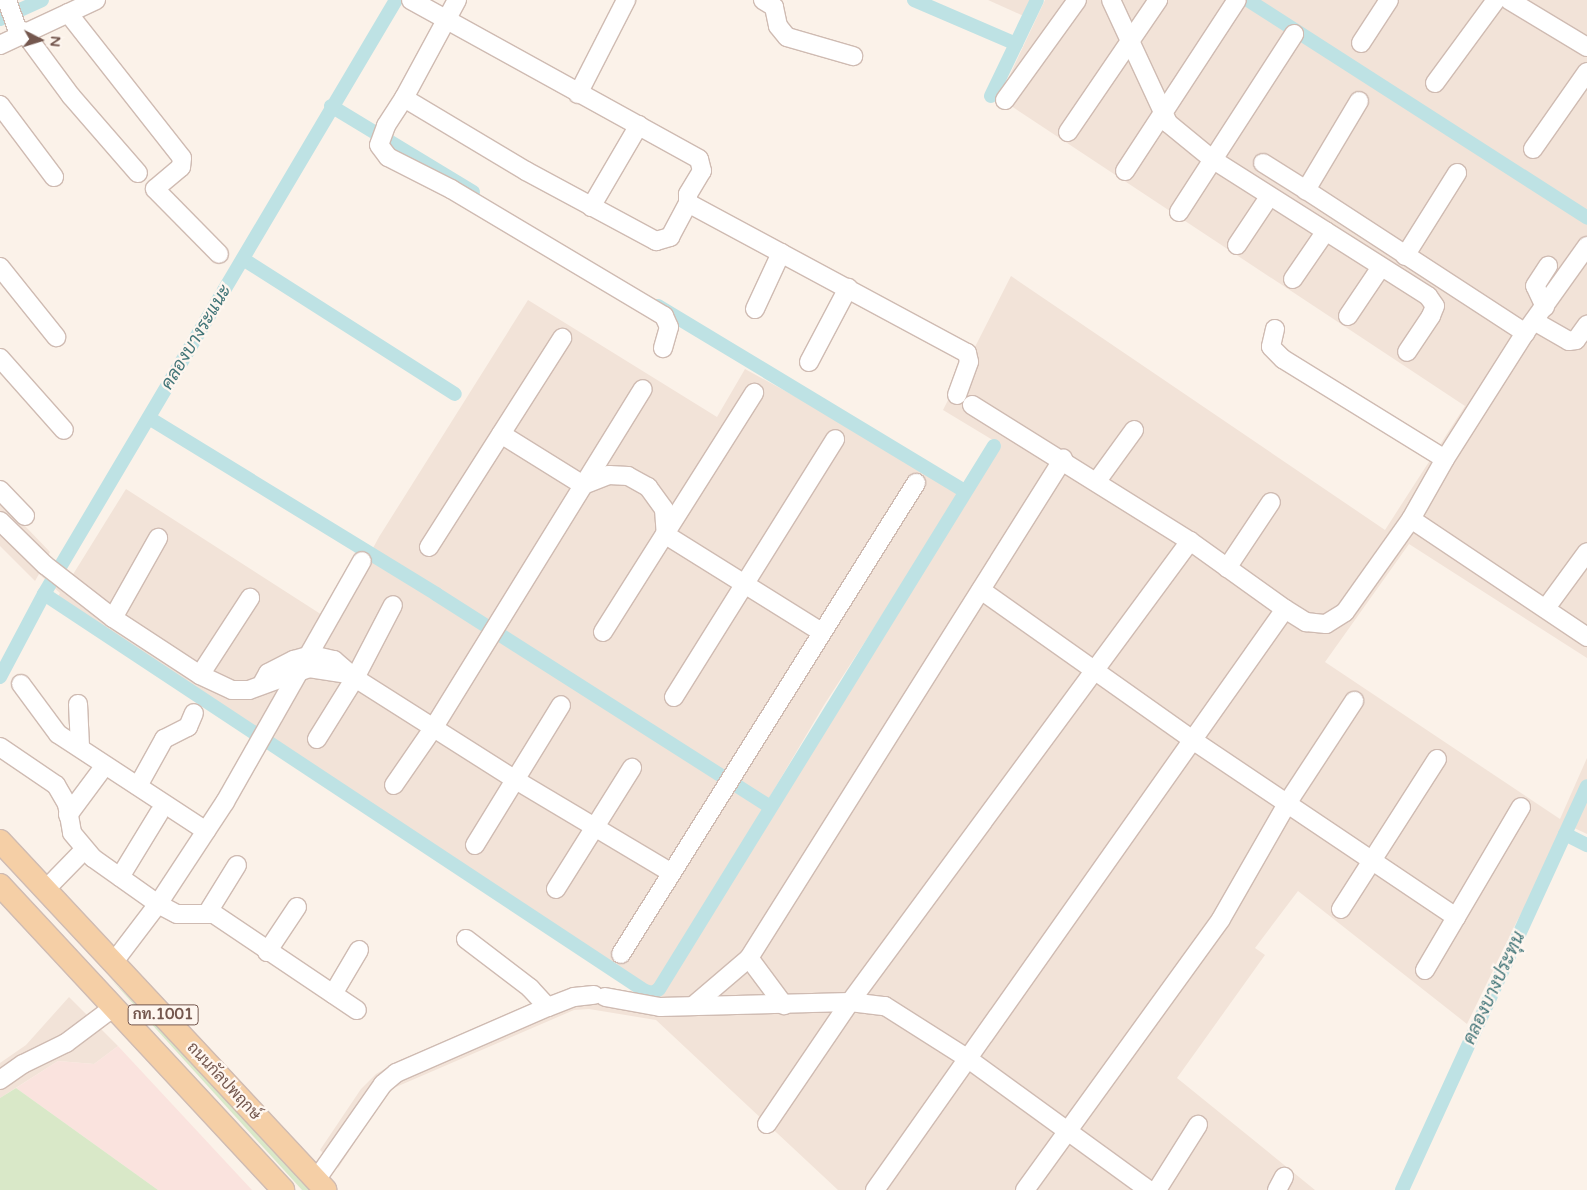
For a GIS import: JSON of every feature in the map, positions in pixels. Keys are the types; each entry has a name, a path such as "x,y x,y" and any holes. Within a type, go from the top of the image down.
{"main road":[{"name":"ถนนกัลปพฤกษ์","path":"0,841 321,1185"},
{"name":"ถนนกัลปพฤกษ์","path":"0,885 283,1190"}],"street":[{"path":"13,13 68,13 96,0"},
{"path":"457,0 404,98 386,126 379,144 388,157 451,189 664,316 669,327 663,348"},
{"path":"578,94 626,0"},
{"path":"764,0 774,7 778,26 787,37 853,56"},
{"path":"1006,100 1077,0"},
{"path":"1111,0 1168,123 1212,159 1419,290 1435,306 1407,352"},
{"path":"1068,132 1158,0"},
{"path":"1125,170 1237,0"},
{"path":"1361,42 1389,0"},
{"path":"1435,83 1496,0"},
{"path":"1509,0 1587,47"},
{"path":"404,98 642,236 662,242 670,237 688,204 688,194 702,171 698,160 411,1"},
{"path":"0,45 13,13"},
{"path":"13,13 71,96 138,173"},
{"path":"68,13 182,158 181,167 155,189 220,254"},
{"path":"1179,212 1294,34"},
{"path":"1533,149 1587,72"},
{"path":"1306,190 1359,101"},
{"path":"0,105 54,177"},
{"path":"591,207 638,126"},
{"path":"1263,163 1405,256 1530,327 1569,341 1576,340 1587,325"},
{"path":"1405,256 1457,173"},
{"path":"1237,245 1270,197"},
{"path":"688,204 967,353 969,362 956,395"},
{"path":"1293,279 1326,231"},
{"path":"972,405 1190,540 1285,609 1318,626 1333,622 1344,612 1411,519 1445,460 1530,327 1545,306 1580,270 1587,246"},
{"path":"755,309 781,252"},
{"path":"1545,306 1535,286 1548,266"},
{"path":"0,267 56,337"},
{"path":"1348,316 1381,267"},
{"path":"809,362 848,288"},
{"path":"1275,329 1272,346 1282,360 1445,460"},
{"path":"429,547 562,338"},
{"path":"0,358 64,430"},
{"path":"394,785 434,727 643,389"},
{"path":"603,632 754,393"},
{"path":"1097,481 1134,430"},
{"path":"501,434 583,485"},
{"path":"674,697 835,438"},
{"path":"694,1005 749,958 1062,459"},
{"path":"583,485 609,475 628,476 648,487 664,509 666,535"},
{"path":"621,954 670,872 916,483"},
{"path":"0,490 25,516"},
{"path":"1227,568 1271,502"},
{"path":"1411,519 1587,637"},
{"path":"0,521 45,565 114,618 200,675 232,690 249,690 263,682 278,682 302,663"},
{"path":"666,535 821,632"},
{"path":"114,618 158,538"},
{"path":"767,1124 850,1002 1096,672 1190,540"},
{"path":"1546,608 1587,552"},
{"path":"113,963 158,904 206,831 255,751 302,663 362,561"},
{"path":"981,590 1194,741 1288,802 1372,863 1456,917"},
{"path":"200,675 250,598"},
{"path":"317,739 393,605"},
{"path":"875,1190 966,1058 1194,741 1285,609"},
{"path":"302,663 352,675 514,779 670,872"},
{"path":"21,684 58,734 206,831"},
{"path":"1025,1190 1066,1129 1221,919 1288,802 1354,701"},
{"path":"78,704 80,747"},
{"path":"475,844 561,705"},
{"path":"138,786 164,739 188,727 194,713"},
{"path":"0,747 56,785 64,796 69,826 84,850 120,877 158,904 177,914 208,912 357,1010"},
{"path":"1341,910 1437,759"},
{"path":"556,889 632,768"},
{"path":"68,815 100,772"},
{"path":"1425,970 1520,807"},
{"path":"120,877 159,813"},
{"path":"46,889 84,850"},
{"path":"208,912 236,866"},
{"path":"267,952 297,907"},
{"path":"466,939 530,988 548,1008"},
{"path":"333,994 359,950"},
{"path":"749,958 784,1005"},
{"path":"321,1185 383,1084 396,1073 574,997 599,996 660,1007 850,1002 886,1006 966,1058 1149,1190"},
{"path":"0,1080 23,1064 66,1043 114,1007"},
{"path":"1157,1190 1198,1125"}],"shaded area":[{"path":"988,0 1037,0 1028,18"},
{"path":"1045,0 1243,0 1314,43 1252,0 1587,0 1587,658 1409,544 1325,662 1560,819 1587,758 1587,834 1572,827 1517,921 1467,1024 1298,891 1255,948 1265,955 1177,1078 1315,1190 838,1190 656,1020 589,1009 574,1010 389,1090 338,1168 320,1150 361,1089 376,1074 400,1060 566,994 655,1002 1001,445 943,410 1011,276 1385,530 1465,406 999,98"},
{"path":"528,300 717,417 745,369 853,428 960,495 824,705 655,991 57,598 60,593 39,574 35,581 0,546 0,500 50,552 47,558 72,576 126,489 333,622 379,537"},
{"path":"69,997 118,1046 94,1064 58,1061 0,1098 0,1063 26,1045"},
{"path":"118,1046 252,1190 158,1190 16,1088 58,1061 94,1064"}],"green space":[{"path":"108,976 256,1128 313,1190 302,1190"},
{"path":"16,1088 158,1190 0,1190 0,1098"}],"waterway":[{"path":"0,19 42,0"},
{"name":"คลองบางระแนะ","path":"0,677 44,594 396,0"},
{"path":"914,0 1016,44"},
{"path":"991,96 1037,0"},
{"path":"1248,0 1587,218"},
{"path":"331,106 473,192"},
{"path":"243,259 455,394"},
{"path":"658,306 965,491"},
{"path":"149,418 436,594 770,807"},
{"path":"44,594 645,991 653,993 659,989 994,446"},
{"name":"คลองบางประทุน","path":"1402,1190 1587,786"},
{"path":"1565,834 1587,845"}]}
